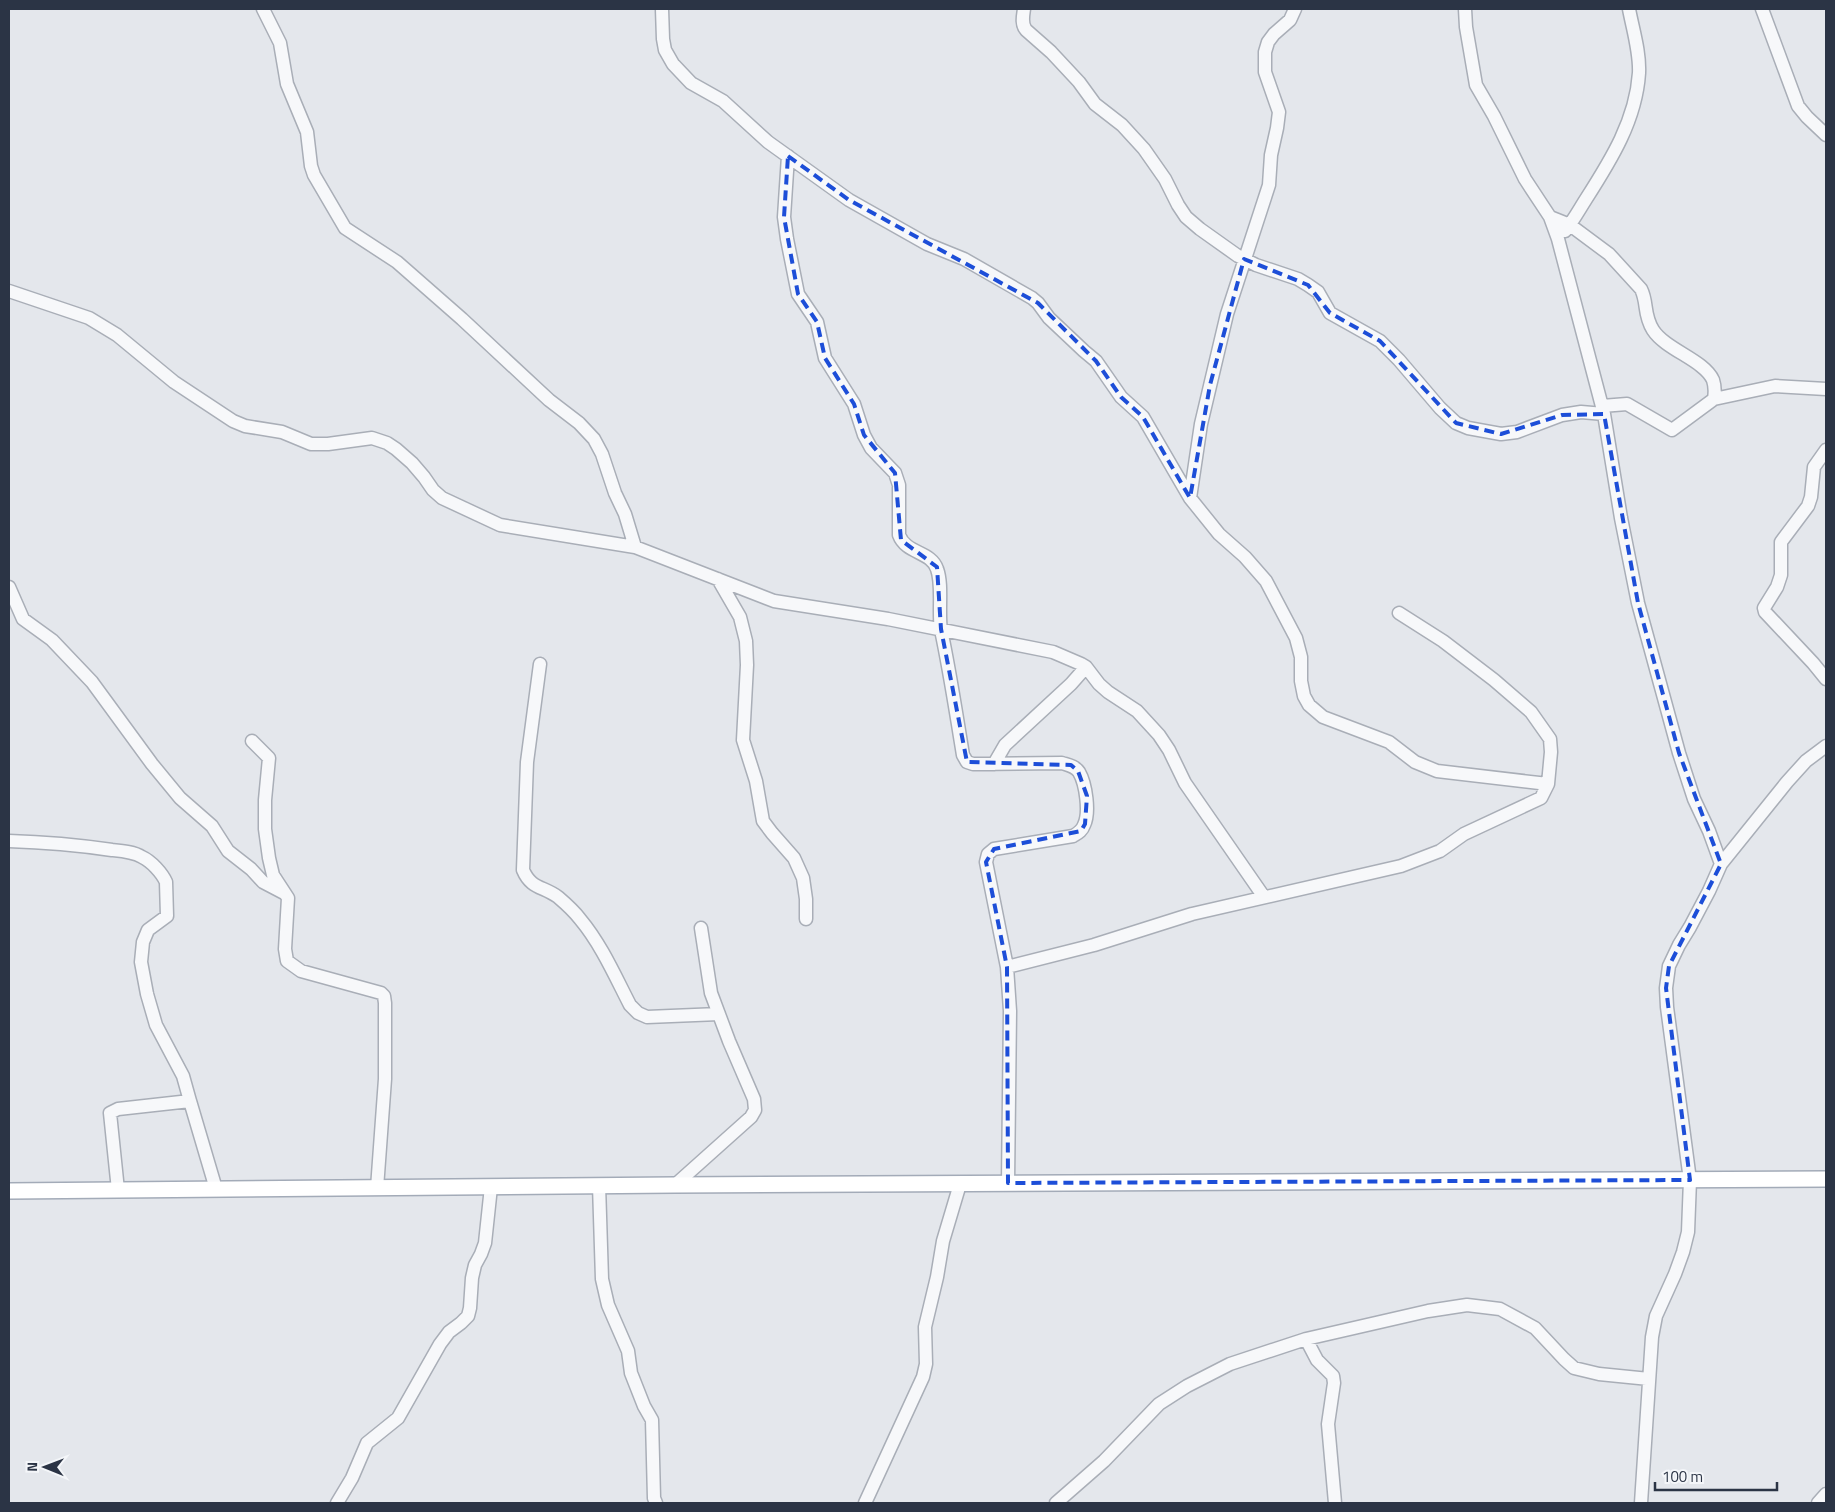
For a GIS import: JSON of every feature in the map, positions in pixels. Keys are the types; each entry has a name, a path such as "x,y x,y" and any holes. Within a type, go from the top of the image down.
{"main road":[{"path":"9,1191 599,1185 1826,1179"}],"street":[{"path":"263,9 280,43 287,84 307,132 311,166 314,175 343,224 397,262 543,394 579,423 594,439 602,454 636,547"},
{"path":"662,9 665,50 673,64 691,82 722,101 744,118 750,127 849,200 927,244 964,259 1038,303 1049,318 1096,361 1121,396 1143,417 1190,498 1219,534 1245,557 1266,581 1296,638 1301,658 1304,696 1309,705 1323,717 1389,742 1415,762 1437,771 1548,784"},
{"path":"1024,9 1023,27 1068,70 1095,104 1122,125 1144,149 1165,179 1186,217 1244,259 1308,284 1318,292 1330,313 1380,341 1440,408 1456,423 1468,428 1500,434 1517,432 1562,415 1603,410 1628,404 1672,430 1714,399 1775,386 1826,389"},
{"path":"1190,498 1199,436 1227,314 1269,185 1271,155 1279,119 1277,103 1265,72 1265,52 1268,42 1274,34 1285,27 1295,9"},
{"path":"1465,9 1466,27 1476,85 1494,116 1525,179 1550,217 1558,239 1603,410 1621,518 1638,603 1682,761 1694,798 1710,831 1721,864"},
{"path":"1558,239 1570,225 1599,178 1626,129 1635,103 1639,72 1636,42 1629,9"},
{"path":"1762,9 1798,106 1807,118 1826,136"},
{"path":"788,156 784,217 798,294 817,322 825,358 854,404 864,435 871,448 895,473 898,479 899,535 901,540 909,548 932,560 937,567 941,630 963,755 967,762 973,764 1062,763 1071,765 1078,771 1087,796 1085,824 1081,831 1073,836 994,849 988,854 986,862 1007,967 1010,1011 1008,1183"},
{"path":"1550,217 1570,225 1609,254 1641,289 1644,294 1646,315 1654,331 1665,343 1688,357 1710,375 1714,385 1714,399"},
{"path":"9,291 89,318 117,335 174,382 233,421 245,426 282,432 311,444 378,439 407,458 433,490 442,498 500,525 636,547 774,600 1053,652 1086,666 1099,684 1137,711 1159,735 1169,750 1185,783 1264,897"},
{"path":"1826,450 1814,467 1811,497 1808,506 1781,542 1781,575 1777,587 1764,608 1765,612 1813,662 1826,679"},
{"path":"718,579 740,617 746,641 747,665 743,740 756,780 763,820 794,858 803,878 806,919"},
{"path":"9,587 23,619 52,640 92,682 152,764 180,798 212,826 228,851 251,869 263,882 284,893"},
{"path":"1007,967 1094,945 1192,914 1401,866 1440,851 1464,834 1541,798 1548,784 1551,752 1550,740 1531,712 1494,680 1443,641 1399,613"},
{"path":"540,664 527,762 523,870 526,878 532,884 557,896 579,918 597,943 630,1005 638,1013 647,1017 719,1014"},
{"path":"994,764 1005,745 1071,684 1086,666"},
{"path":"252,742 269,758 265,800 265,829 273,875 288,898 285,948 289,964 302,970 381,993 386,1003 386,1079 376,1188"},
{"path":"1641,1503 1652,1337 1656,1316 1675,1274 1688,1232 1690,1180 1667,1007 1666,988 1669,966 1709,891 1721,864 1787,782 1806,761 1826,746"},
{"path":"9,841 94,847 131,853 142,856 164,877 167,890 167,916 148,930 143,942 141,962 147,994 156,1025 183,1076 216,1189"},
{"path":"675,1185 751,1117 755,1110 754,1099 739,1067 711,993 701,928"},
{"path":"118,1190 110,1113 118,1109 190,1101"},
{"path":"865,1503 923,1377 926,1364 925,1327 937,1277 943,1241 960,1184"},
{"path":"599,1185 602,1279 608,1305 628,1351 631,1374 652,1420 653,1491 656,1503"},
{"path":"337,1503 352,1478 367,1443 398,1418 440,1344 449,1332 468,1316 472,1278 475,1265 481,1254 488,1226 491,1187"},
{"path":"1056,1503 1104,1462 1159,1404 1187,1386 1230,1364 1306,1339 1428,1311 1467,1305 1500,1309 1535,1328 1574,1368 1599,1374 1649,1379"},
{"path":"1306,1339 1317,1360 1332,1376 1334,1382 1328,1424 1335,1503"},
{"path":"1818,1503 1826,1494"}],"highlighted area":[{"path":"788,156 849,200 1038,303 1096,361 1121,397 1143,417 1190,498 1210,385 1244,259 1308,285 1330,313 1380,341 1456,423 1501,434 1562,415 1604,414 1638,603 1679,753 1721,864 1669,966 1666,988 1690,1180 1008,1183 1007,967 986,862 994,849 1081,831 1085,824 1087,796 1078,771 1071,765 967,762 941,629 937,567 901,540 895,473 864,435 854,404 825,358 817,322 798,294 784,217"}]}
